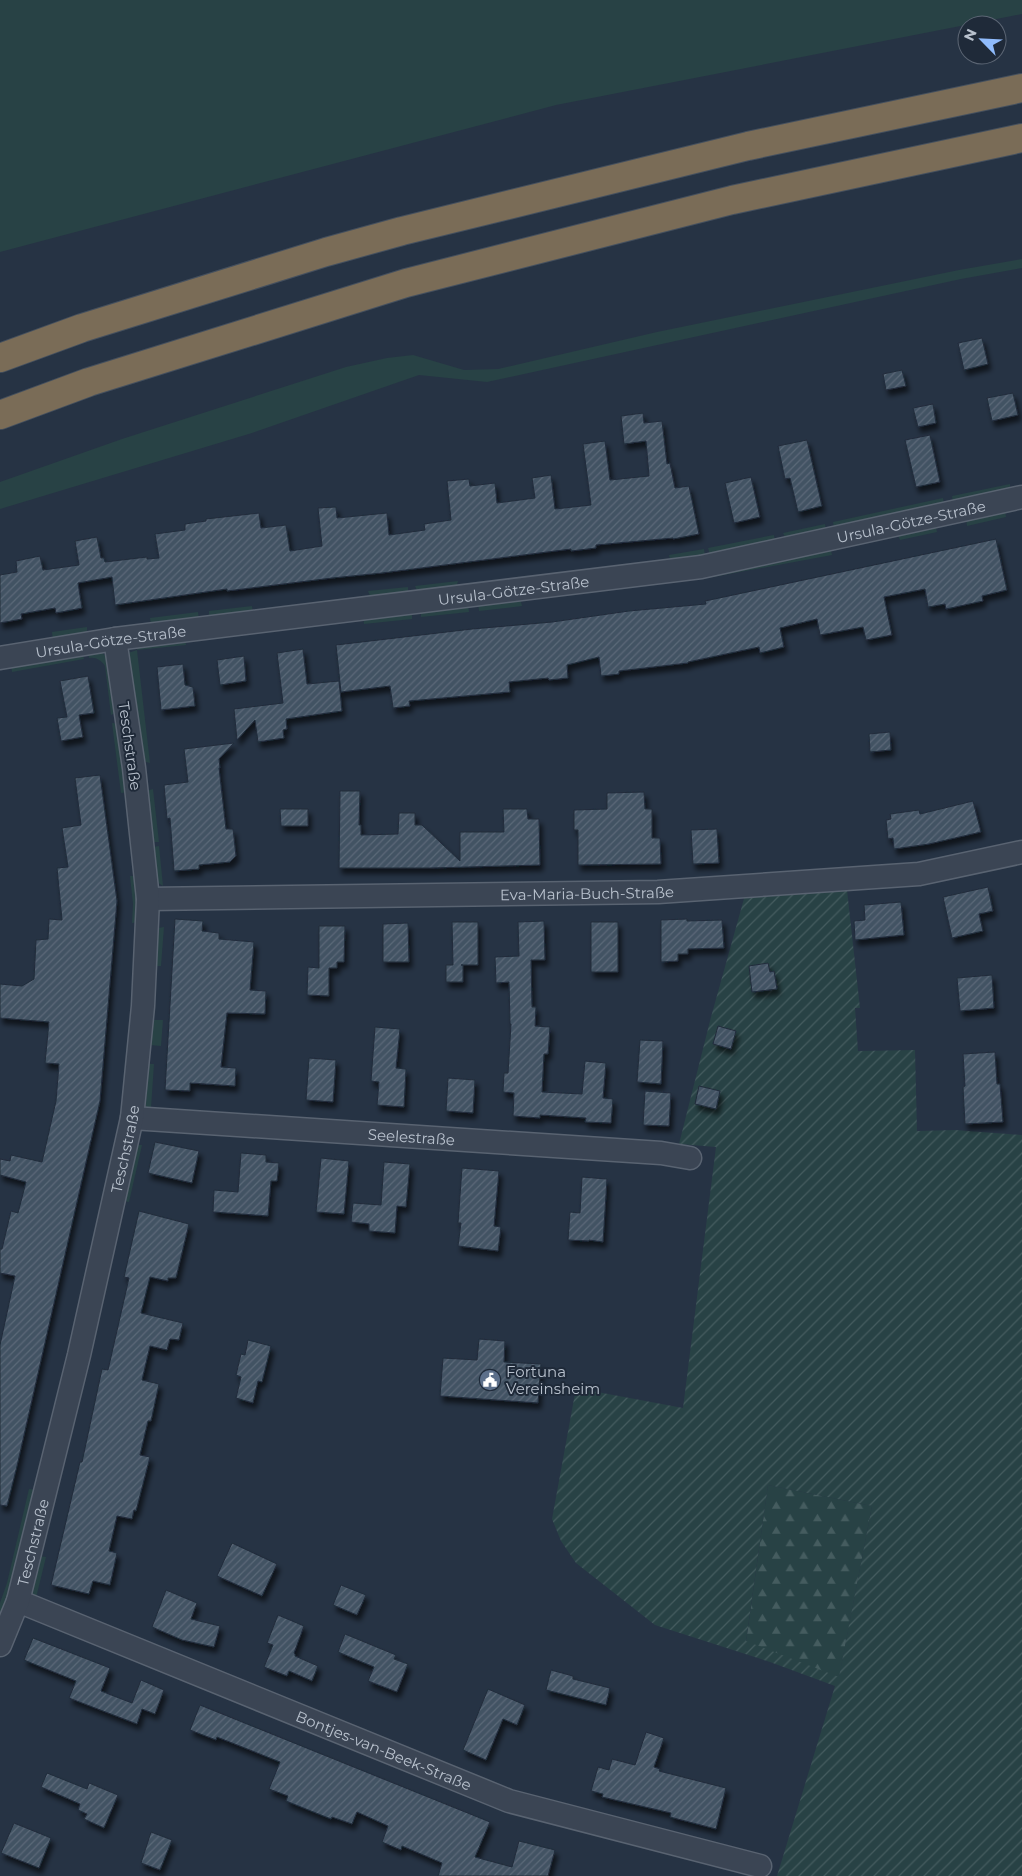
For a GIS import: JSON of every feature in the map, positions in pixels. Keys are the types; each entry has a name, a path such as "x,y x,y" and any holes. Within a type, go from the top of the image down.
{"highway":[{"path":"0,358 91,325 326,252 402,231 748,146 1022,88"},
{"path":"0,415 89,382 406,283 732,200 1022,138"}],"street":[{"name":"Ursula-Götze-Straße","path":"0,658 115,639 701,567 1022,497"},
{"name":"Teschstraße","path":"0,1645 18,1601 79,1355 132,1118 143,1006 148,898 134,768 115,639"},
{"name":"Eva-Maria-Buch-Straße","path":"148,898 658,892 919,874 1022,852"},
{"name":"Seelestraße","path":"132,1118 661,1153 690,1158"},
{"name":"Bontjes-van-Beek-Straße","path":"18,1601 509,1801 760,1866"}],"green space":[{"path":"0,0 1022,0 1022,14 1007,17 1007,15 957,15 957,27 556,105 0,252"},
{"path":"1022,259 1022,268 961,279 487,382 419,375 252,433 0,509 0,482 122,439 346,367 387,358 413,355 464,370 498,369 657,332 959,270"},
{"path":"1010,484 1010,491 953,502 952,496"},
{"path":"943,498 944,504 834,528 833,522"},
{"path":"1005,510 1006,517 967,526 966,518"},
{"path":"825,524 826,530 786,539 783,533"},
{"path":"935,524 937,532 900,540 897,533"},
{"path":"774,535 775,543 710,555 708,548"},
{"path":"830,547 832,555 702,579 700,573"},
{"path":"704,549 705,556 671,563 669,555"},
{"path":"458,581 456,588 418,593 415,586"},
{"path":"408,587 408,594 371,599 368,591"},
{"path":"520,598 522,606 479,611 478,603"},
{"path":"468,604 469,612 421,617 421,609"},
{"path":"252,606 253,614 209,618 209,611"},
{"path":"412,611 412,619 364,624 363,617"},
{"path":"198,612 199,619 151,625 150,618"},
{"path":"87,627 87,636 53,641 52,632"},
{"path":"185,638 186,645 137,650 139,644"},
{"path":"137,650 150,763 142,761 128,653"},
{"path":"87,651 101,652 109,659 119,711 111,715 105,666 98,659 89,658"},
{"path":"82,652 84,659 12,672 11,664"},
{"path":"112,723 121,724 130,792 121,793"},
{"path":"153,789 159,842 152,842 146,791"},
{"path":"159,846 163,886 157,882 153,847"},
{"path":"130,876 138,876 140,922 132,923 133,904"},
{"path":"847,890 860,1008 855,1008 858,1051 915,1050 917,1131 955,1130 1022,1135 1022,1876 777,1876 835,1686 770,1662 655,1625 576,1563 561,1541 552,1519 576,1388 683,1408 716,1147 679,1144 711,1017 745,895","holes":["768,1485 872,1506 839,1677 746,1641"]},
{"path":"164,927 161,966 155,966 158,928"},
{"path":"152,1020 163,1020 161,1046 150,1045"},
{"path":"148,1064 154,1064 151,1108 146,1108"},
{"path":"137,1145 142,1145 129,1202 124,1201"},
{"path":"768,1485 872,1506 839,1678 746,1642"},
{"path":"29,1489 38,1490 13,1585 0,1620 0,1603 7,1583"},
{"path":"39,1556 46,1557 36,1598 30,1595"}],"building":[{"path":"982,338 988,364 964,370 958,343"},
{"path":"902,370 906,386 886,390 883,374"},
{"path":"1013,393 1018,415 992,421 987,398"},
{"path":"933,404 936,423 918,427 913,408"},
{"path":"643,413 644,423 662,421 667,464 670,463 675,488 689,486 699,534 673,539 596,545 596,548 571,551 571,549 227,591 227,589 115,605 112,577 78,583 82,608 56,613 55,608 21,614 22,619 0,623 0,575 17,572 16,561 40,556 43,570 79,565 75,541 97,537 101,558 104,558 105,562 147,557 147,559 159,558 155,534 185,530 185,524 206,521 206,519 259,513 261,528 286,525 290,551 322,546 318,508 336,507 337,518 387,513 389,535 425,530 424,524 451,520 447,481 469,479 470,486 495,483 497,503 535,498 532,478 551,475 555,509 591,505 583,444 605,441 610,480 649,476 646,441 624,444 621,416"},
{"path":"930,435 940,482 916,487 905,440"},
{"path":"807,440 822,506 798,512 790,478 785,479 778,446"},
{"path":"751,477 760,517 734,523 725,483"},
{"path":"996,539 1007,590 982,596 983,601 946,609 945,604 928,607 925,589 884,597 892,635 866,640 863,627 820,635 817,619 780,628 784,647 760,653 759,647 688,663 619,671 619,674 601,676 599,657 567,665 568,678 509,682 510,692 409,701 410,706 393,708 390,686 341,692 336,645 472,629 552,622 629,611 706,604 705,601"},
{"path":"303,649 307,684 339,681 342,711 286,719 287,729 283,730 284,738 258,742 255,720 237,740 234,709 283,703 277,653"},
{"path":"244,656 246,681 220,685 217,660"},
{"path":"183,664 185,685 193,687 195,706 161,710 157,667"},
{"path":"88,676 94,713 79,715 83,737 61,741 57,718 67,717 60,681"},
{"path":"890,732 891,750 870,752 869,734"},
{"path":"234,743 219,759 219,768 226,829 233,829 236,856 230,862 199,865 199,869 174,871 170,818 167,819 164,785 188,782 184,749"},
{"path":"100,775 117,901 100,1101 7,1506 0,1505 0,1345 15,1276 0,1273 0,1249 2,1249 11,1211 18,1213 26,1182 0,1175 0,1159 10,1161 11,1155 42,1162 56,1101 59,1064 45,1063 49,1022 0,1018 0,984 22,986 34,979 36,940 48,939 49,919 62,920 57,868 68,867 62,828 81,825 75,778"},
{"path":"340,791 360,791 359,825 361,825 361,835 398,834 399,813 415,813 415,825 422,825 460,861 460,832 504,832 503,809 527,809 528,819 539,819 540,865 339,868"},
{"path":"644,792 645,809 652,809 652,838 660,838 661,864 578,865 578,830 574,830 574,810 607,809 607,793"},
{"path":"973,801 981,832 929,844 894,849 893,838 888,839 886,820 891,819 890,814 919,810 920,814"},
{"path":"280,809 308,809 308,826 281,826"},
{"path":"717,829 719,863 693,864 691,830"},
{"path":"988,887 993,911 979,914 983,931 952,938 943,897"},
{"path":"901,902 904,935 855,940 854,921 865,920 864,905"},
{"path":"175,919 203,921 202,931 219,933 219,939 254,942 250,990 266,991 265,1014 227,1013 221,1067 236,1068 235,1086 190,1083 190,1091 165,1090"},
{"path":"687,919 687,921 722,920 724,948 688,949 688,954 678,954 678,961 661,962 661,920"},
{"path":"544,921 545,960 531,960 532,1007 536,1007 535,1026 550,1027 548,1054 544,1054 542,1092 582,1094 585,1061 606,1063 603,1098 613,1099 611,1123 585,1122 586,1118 540,1115 540,1118 513,1116 514,1093 503,1092 504,1073 508,1073 511,1024 509,982 496,983 495,957 519,956 518,922"},
{"path":"452,922 478,922 478,965 463,965 463,982 446,982 446,965 453,965"},
{"path":"591,922 618,922 618,972 591,972"},
{"path":"408,923 409,962 383,962 383,924"},
{"path":"319,926 345,926 344,962 337,962 337,968 329,968 329,996 307,995 308,967 319,968"},
{"path":"768,963 770,972 774,971 777,989 752,992 749,966"},
{"path":"992,975 994,1008 960,1011 957,978"},
{"path":"718,1026 736,1031 731,1049 713,1044"},
{"path":"375,1027 400,1029 396,1068 406,1069 404,1107 377,1105 379,1082 371,1081"},
{"path":"640,1040 663,1041 661,1084 637,1082"},
{"path":"995,1052 997,1084 1000,1084 1003,1122 965,1124 963,1054"},
{"path":"309,1058 336,1060 333,1102 306,1100"},
{"path":"448,1078 475,1080 473,1113 446,1111"},
{"path":"699,1086 720,1091 716,1109 695,1104"},
{"path":"645,1091 671,1093 669,1126 643,1125"},
{"path":"155,1142 199,1151 192,1183 148,1173"},
{"path":"241,1153 266,1155 266,1162 279,1163 277,1181 271,1181 268,1216 213,1212 214,1190 238,1192"},
{"path":"321,1158 349,1161 344,1214 316,1212"},
{"path":"384,1162 410,1164 406,1207 397,1206 395,1233 369,1231 369,1224 351,1222 353,1203 381,1205"},
{"path":"462,1168 499,1171 494,1226 501,1227 498,1251 458,1246 461,1223 458,1223"},
{"path":"582,1177 607,1179 603,1242 568,1240 570,1212 580,1213"},
{"path":"139,1211 189,1224 176,1278 168,1278 168,1281 150,1277 141,1313 183,1323 179,1340 170,1339 167,1350 150,1346 142,1380 159,1384 151,1421 148,1421 140,1455 150,1457 136,1511 134,1510 132,1519 117,1516 109,1551 117,1553 110,1585 93,1581 89,1594 51,1585 80,1462 82,1462 102,1369 108,1370 129,1278 124,1277"},
{"name":"Fortuna Vereinsheim","path":"479,1339 505,1341 504,1362 541,1364 538,1403 440,1396 443,1358 477,1360"},
{"path":"248,1340 271,1346 262,1382 258,1381 253,1403 236,1398 241,1377 236,1375 241,1354 245,1355"},
{"path":"232,1543 277,1564 262,1596 217,1576"},
{"path":"341,1585 366,1595 357,1615 333,1605"},
{"path":"166,1590 197,1603 191,1619 220,1626 214,1647 182,1640 152,1627"},
{"path":"278,1615 304,1626 294,1653 295,1656 318,1666 312,1681 289,1671 287,1676 264,1667 273,1645 267,1643"},
{"path":"345,1634 396,1655 394,1659 408,1664 397,1692 368,1681 374,1667 338,1652"},
{"path":"33,1638 110,1668 101,1691 132,1703 141,1680 164,1690 155,1714 142,1709 137,1724 69,1698 76,1681 24,1660"},
{"path":"551,1670 573,1676 573,1679 610,1688 606,1705 546,1690"},
{"path":"488,1689 525,1705 517,1725 503,1719 486,1760 463,1750"},
{"path":"200,1705 490,1822 475,1857 512,1867 519,1841 555,1850 548,1876 438,1876 442,1863 402,1846 401,1850 382,1842 388,1826 357,1812 352,1824 332,1817 331,1819 286,1801 288,1796 269,1789 280,1762 217,1737 216,1740 190,1730"},
{"path":"646,1732 664,1738 654,1767 660,1769 659,1771 726,1788 716,1829 670,1817 671,1813 602,1797 603,1794 591,1791 598,1767 609,1770 612,1759 635,1765"},
{"path":"47,1773 87,1789 89,1783 118,1795 104,1828 84,1819 87,1814 78,1810 80,1804 41,1787"},
{"path":"14,1823 51,1838 39,1868 1,1853"},
{"path":"151,1832 172,1840 160,1870 141,1863"}],"place":[{"name":"Fortuna Vereinsheim","path":"490,1380"}]}
